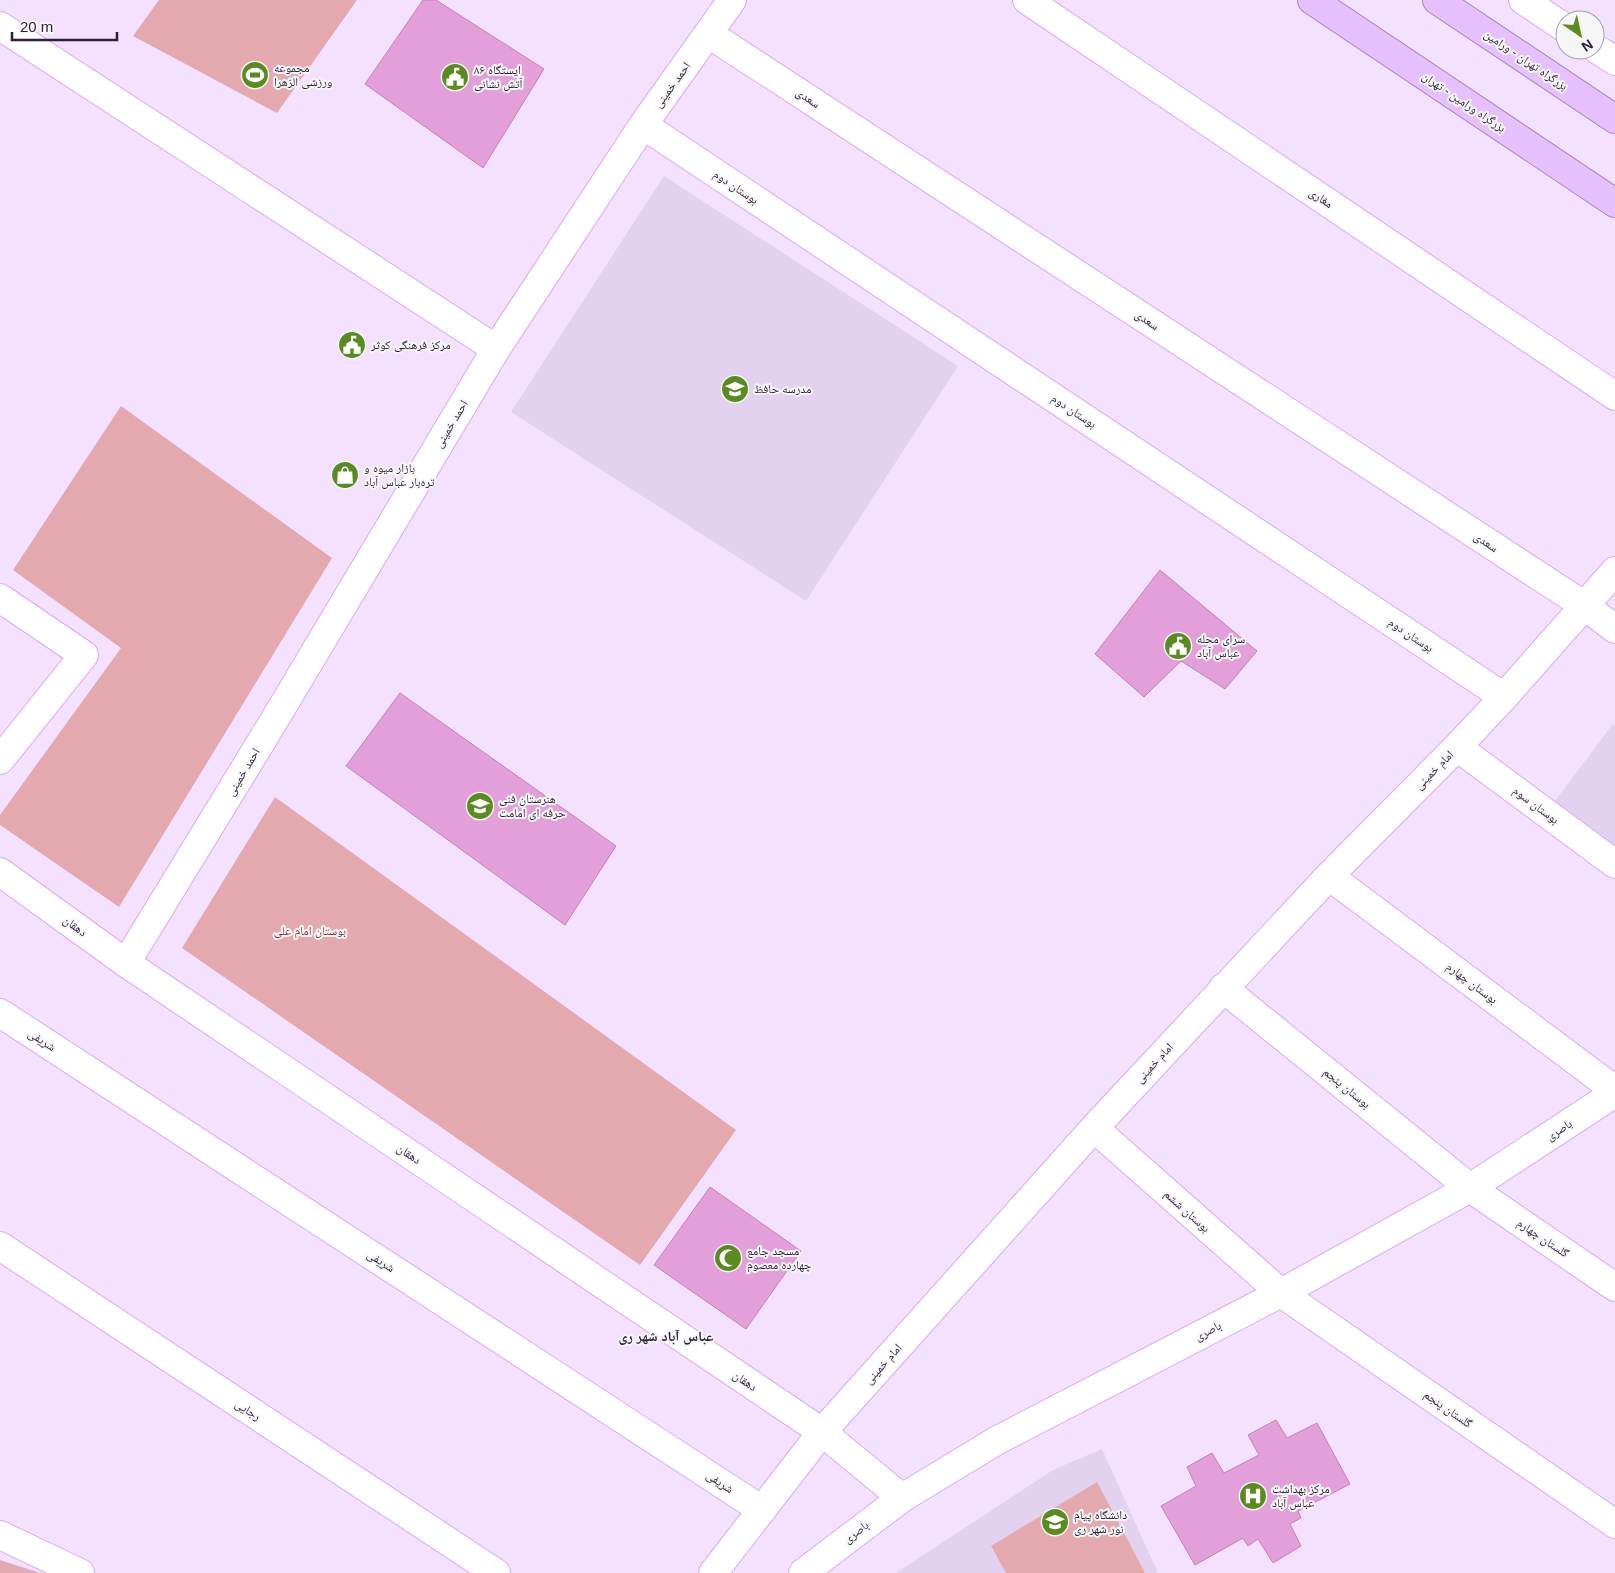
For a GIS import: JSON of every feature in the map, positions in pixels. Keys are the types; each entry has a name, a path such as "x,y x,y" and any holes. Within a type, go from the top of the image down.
{"highway":[{"name":"بزرگراه ورامین - تهران","path":"1312,0 1615,203"},
{"name":"بزرگراه تهران - ورامین","path":"1437,0 1615,119"}],"street":[{"name":"احمد خمینی","path":"126,963 496,349 643,125 732,0"},
{"name":"مغاری","path":"1027,0 1615,396"},
{"path":"1523,0 1555,21"},
{"path":"0,26 496,349"},
{"name":"سعدی","path":"709,34 1585,606"},
{"name":"بوستان دوم","path":"643,125 1504,697"},
{"name":"امام خمینی","path":"713,1573 822,1432 1094,1128 1329,876 1504,697 1615,570"},
{"path":"0,598 84,655 0,760"},
{"path":"1585,606 1615,629"},
{"name":"بوستان سوم","path":"1457,747 1615,864"},
{"name":"دهقان","path":"0,872 126,963 822,1432 902,1498"},
{"name":"بوستان چهارم","path":"1329,876 1615,1091"},
{"name":"بوستان پنجم","path":"1224,988 1470,1188"},
{"name":"شریفی","path":"0,1013 762,1510"},
{"name":"باصری","path":"803,1573 902,1498 996,1441 1281,1293 1470,1188 1615,1091"},
{"name":"بوستان ششم","path":"1094,1128 1281,1293"},
{"name":"گلستان چهارم","path":"1470,1188 1615,1287"},
{"name":"رجایی","path":"0,1246 496,1573"},
{"name":"گلستان پنجم","path":"1281,1293 1615,1524"},
{"path":"0,1536 80,1573"}],"shaded area":[{"name":"مدرسه حافظ","path":"664,176 958,366 806,601 511,412"},
{"path":"1613,724 1615,726 1615,859 1549,809"},
{"name":"دانشگاه پیام نور شهر ری","path":"1102,1449 1158,1573 896,1573 1053,1470"}],"green space":[{"name":"مجموعه ورزشی الزهرا","path":"159,0 357,0 277,113 133,36"},
{"path":"121,406 332,558 119,907 0,825 0,815 121,648 13,570"},
{"name":"بوستان امام علی","path":"275,797 736,1130 640,1265 182,948"},
{"path":"1097,1482 1145,1573 1006,1573 991,1546"},
{"path":"0,1560 40,1573 0,1573"}],"building":[{"name":"ایستگاه ۸۶ آتش نشانی","path":"423,0 436,0 544,69 483,168 365,84"},
{"path":"1160,570 1257,651 1225,689 1181,661 1144,697 1095,654"},
{"name":"هنرستان فنی حرفه ای امامت","path":"400,693 616,846 565,925 346,766"},
{"name":"مسجد جامع چهارده معصوم","path":"710,1187 801,1251 746,1329 654,1265"},
{"name":"مرکز ‌بهداشت عباس آباد","path":"1276,1420 1287,1438 1317,1423 1350,1484 1298,1511 1301,1518 1290,1524 1301,1546 1273,1563 1258,1539 1248,1546 1243,1538 1195,1565 1161,1506 1196,1486 1187,1467 1212,1453 1224,1473 1259,1455 1248,1435"}],"place":[{"name":"مجموعه ورزشی الزهرا","path":"255,75"},
{"name":"ایستگاه ۸۶ آتش نشانی","path":"455,77"},
{"name":"مرکز فرهنگی کوثر","path":"352,345"},
{"name":"مدرسه حافظ","path":"735,389"},
{"name":"بازار میوه و تره‌بار عباس آباد","path":"345,475"},
{"name":"سرای محله عباس آباد","path":"1178,646"},
{"name":"هنرستان فنی حرفه ای امامت","path":"480,806"},
{"name":"مسجد جامع چهارده معصوم","path":"728,1258"},
{"name":"مرکز ‌بهداشت عباس آباد","path":"1253,1496"},
{"name":"دانشگاه پیام نور شهر ری","path":"1055,1522"}],"district":[{"name":"عباس آباد شهر ری","path":"666,1336"}]}
